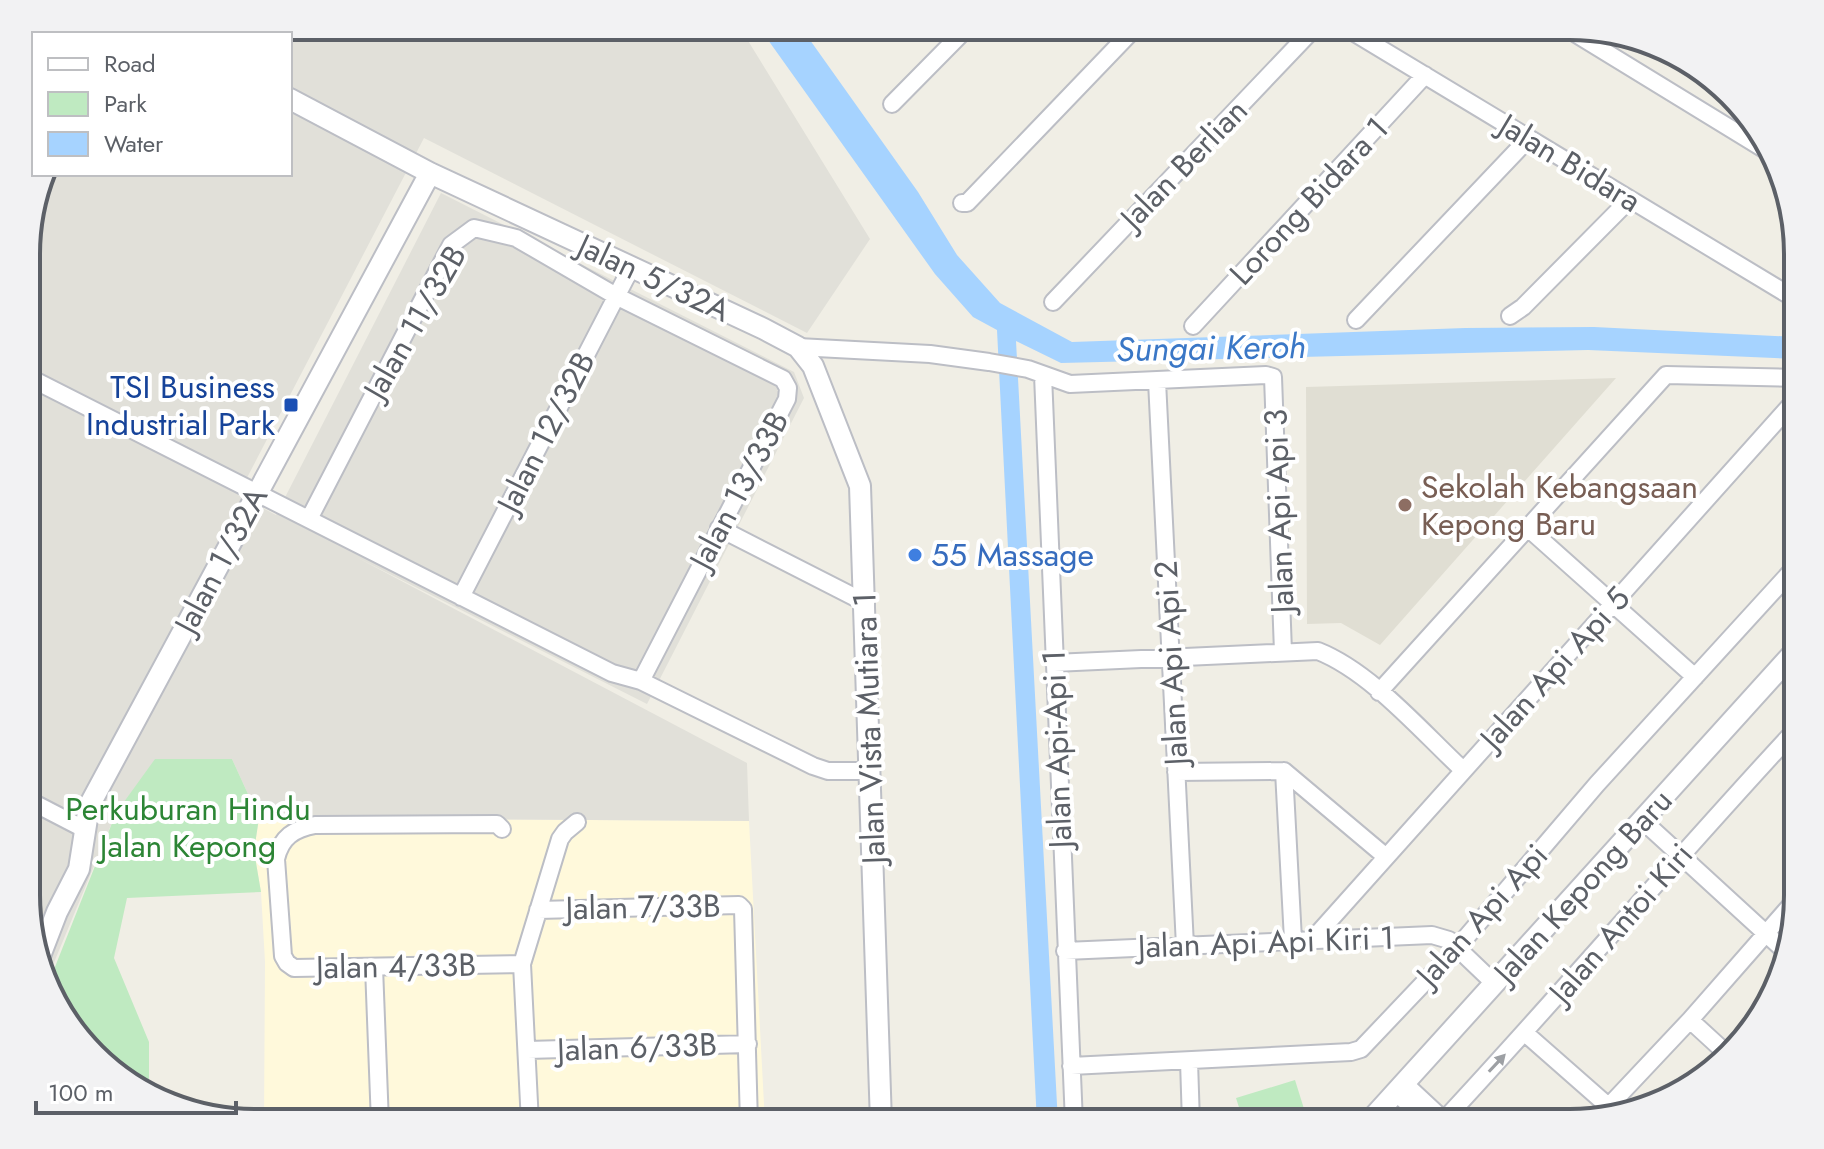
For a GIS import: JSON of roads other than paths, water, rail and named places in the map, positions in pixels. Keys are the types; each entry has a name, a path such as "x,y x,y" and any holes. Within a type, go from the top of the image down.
{"street":[{"path":"892,104 955,40"},
{"path":"962,203 967,203 1123,40"},
{"name":"Jalan Berlian","path":"1053,302 1303,40"},
{"name":"Jalan Bidara","path":"1366,40 1784,292"},
{"path":"1588,41 1751,141"},
{"name":"Lorong Bidara 1","path":"1193,326 1425,75"},
{"name":"Jalan 5/32A","path":"292,100 430,173 798,347 930,354 989,362 1035,372 1070,384 1266,375"},
{"path":"1356,320 1529,138"},
{"name":"Jalan 1/32A","path":"45,942 79,869 89,806 430,173"},
{"path":"1510,316 1523,307 1630,199"},
{"name":"Jalan 11/32B","path":"309,519 451,245 474,228 516,238 616,296"},
{"name":"Jalan 12/32B","path":"461,597 631,268"},
{"name":"Jalan 13/33B","path":"616,296 783,379 788,388 787,399 641,681"},
{"name":"Jalan Vista Mutiara 1","path":"798,347 813,366 860,486 881,1109"},
{"name":"Jalan Api-Api 1","path":"1035,372 1054,663 1073,1109"},
{"path":"1379,692 1661,379 1671,374 1784,378"},
{"name":"Jalan Api Api 3","path":"1266,375 1273,377 1275,384 1283,652"},
{"name":"Jalan Api Api 2","path":"1157,381 1185,946"},
{"path":"40,383 612,673 641,681 813,766 828,771 870,771"},
{"name":"Jalan Api Api 5","path":"1313,939 1784,413"},
{"path":"719,528 866,603"},
{"path":"1528,528 1695,677"},
{"name":"Jalan Api Api","path":"1071,1066 1351,1052 1361,1049 1457,948 1597,784 1784,579"},
{"path":"1054,663 1318,651 1335,658 1379,692 1463,770"},
{"name":"Jalan Kepong Baru","path":"1381,1109 1784,663"},
{"name":"Jalan Antoi Kiri","path":"1452,1109 1525,1033 1680,855 1784,742"},
{"path":"1284,771 1293,940"},
{"path":"1176,772 1284,771 1385,856"},
{"path":"40,806 86,830"},
{"path":"1642,820 1778,945"},
{"path":"529,1109 522,964 562,835 577,822"},
{"name":"Jalan 4/33B","path":"502,829 497,824 315,825 298,828 285,837 276,859 283,956 294,968 522,964"},
{"name":"Jalan 7/33B","path":"538,910 739,905 745,914 748,1044"},
{"path":"1618,1103 1783,913"},
{"name":"Jalan Api Api Kiri 1","path":"1065,951 1432,935 1449,940 1495,984"},
{"path":"374,967 379,1109"},
{"path":"1690,1020 1720,1047"},
{"path":"1525,1033 1607,1105"},
{"path":"748,1044 749,1109"},
{"name":"Jalan 6/33B","path":"527,1050 748,1044"},
{"path":"1189,1061 1191,1109"},
{"path":"1400,1088 1425,1109"}],"water":[{"name":"Sungai Keroh","path":"768,40 810,40 918,192 957,255 1000,303 1072,342 1465,328 1594,327 1784,336 1784,358 1588,350 1061,363 1016,341 1057,1109 1036,1109 997,330 973,317 935,274"}],"place":[{"name":"TSI Business Industrial Park","path":"291,405"},
{"name":"Sekolah Kebangsaan Kepong Baru","path":"1405,505"},
{"name":"55 Massage","path":"915,555"}],"park label":[{"name":"Perkuburan Hindu Jalan Kepong","path":"188,828"}]}
